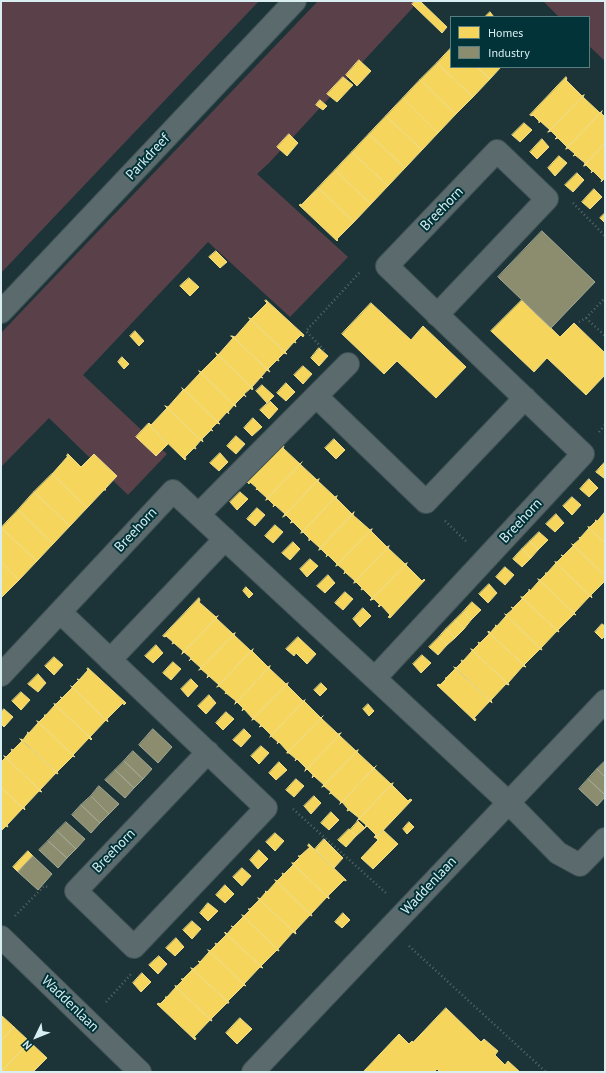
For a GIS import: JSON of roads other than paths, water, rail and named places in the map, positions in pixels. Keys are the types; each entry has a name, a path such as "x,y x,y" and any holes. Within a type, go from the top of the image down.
{"street":[{"name":"Parkdreef","path":"1,312 294,1"},
{"name":"Breehorn","path":"375,678 583,454 525,398 437,315 386,266 497,151 547,199 437,315"},
{"path":"198,514 345,367"},
{"path":"316,396 426,502 525,398"},
{"name":"Breehorn","path":"1,675 173,491 508,802 558,853 580,865 605,839"},
{"path":"110,660 226,539"},
{"path":"60,612 208,752"},
{"name":"Waddenlaan","path":"252,1072 605,701"},
{"name":"Breehorn","path":"208,752 266,808 134,946 76,891 208,752"},
{"name":"Waddenlaan","path":"6,928 88,1021 140,1072"}]}
